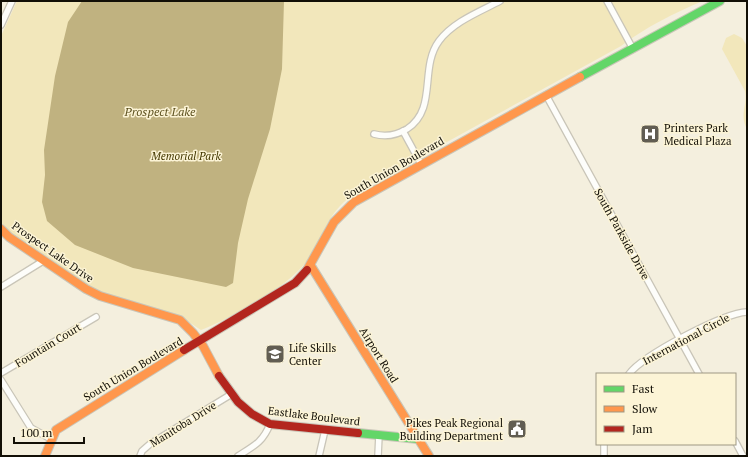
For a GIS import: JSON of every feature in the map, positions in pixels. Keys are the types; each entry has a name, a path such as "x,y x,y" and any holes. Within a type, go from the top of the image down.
{"main road":[{"name":"South Union Boulevard","path":"45,456 56,430 68,421 288,289 311,266 334,222 349,205 546,95 720,1"},
{"name":"Prospect Lake Drive","path":"1,229 9,238 93,293 180,320 188,327 200,342"},
{"name":"Airport Road","path":"311,266 429,456"},
{"name":"Eastlake Boulevard","path":"200,342 230,395 247,412 270,424 418,439"}],"street":[{"path":"1,25 12,1"},
{"path":"374,134 391,135 403,131 414,123 423,111 430,60 438,41 452,27 500,1"},
{"path":"607,1 633,49"},
{"name":"South Parkside Drive","path":"546,95 698,373"},
{"path":"403,131 421,164"},
{"path":"1,287 43,261"},
{"name":"International Circle","path":"630,373 644,359 725,316 747,312"},
{"name":"Fountain Court","path":"1,373 96,317"},
{"path":"1,380 30,428 51,439"},
{"name":"Manitoba Drive","path":"140,456 142,451 150,444 230,395"},
{"path":"238,456 259,442 265,436 270,424"},
{"path":"320,456 325,430"},
{"path":"378,456 380,435"},
{"path":"736,443 743,456"},
{"path":"604,445 604,456"}],"green space":[{"name":"Memorial Park","path":"17,1 703,1 660,21 621,46 358,191 339,207 328,223 314,251 307,261 287,281 243,310 201,330 178,315 103,293 85,286 1,225 1,36"},
{"path":"734,34 742,38 747,46 747,129 744,118 745,91 722,49 726,38"}],"water":[{"name":"Prospect Lake","path":"82,1 284,1 282,69 270,129 248,199 238,243 233,283 226,287 133,268 75,245 47,221 42,202 45,175 44,150 55,76 68,22"}],"traffic: fast":[{"path":"580,77 720,1"},
{"path":"358,433 418,439"}],"traffic: slow":[{"path":"307,270 334,222 354,202 580,77"},
{"path":"1,229 9,237 86,289 100,296 180,320 203,346 219,376"},
{"path":"311,266 429,456"},
{"path":"45,456 56,430 184,350"}],"traffic: jam":[{"path":"184,350 295,283 307,270"},
{"path":"219,376 238,402 252,414 270,424 358,433"}],"place":[{"name":"Printers Park Medical Plaza","path":"650,134"},
{"name":"Life Skills Center","path":"275,354"},
{"name":"Pikes Peak Regional Building Department","path":"517,429"}]}
